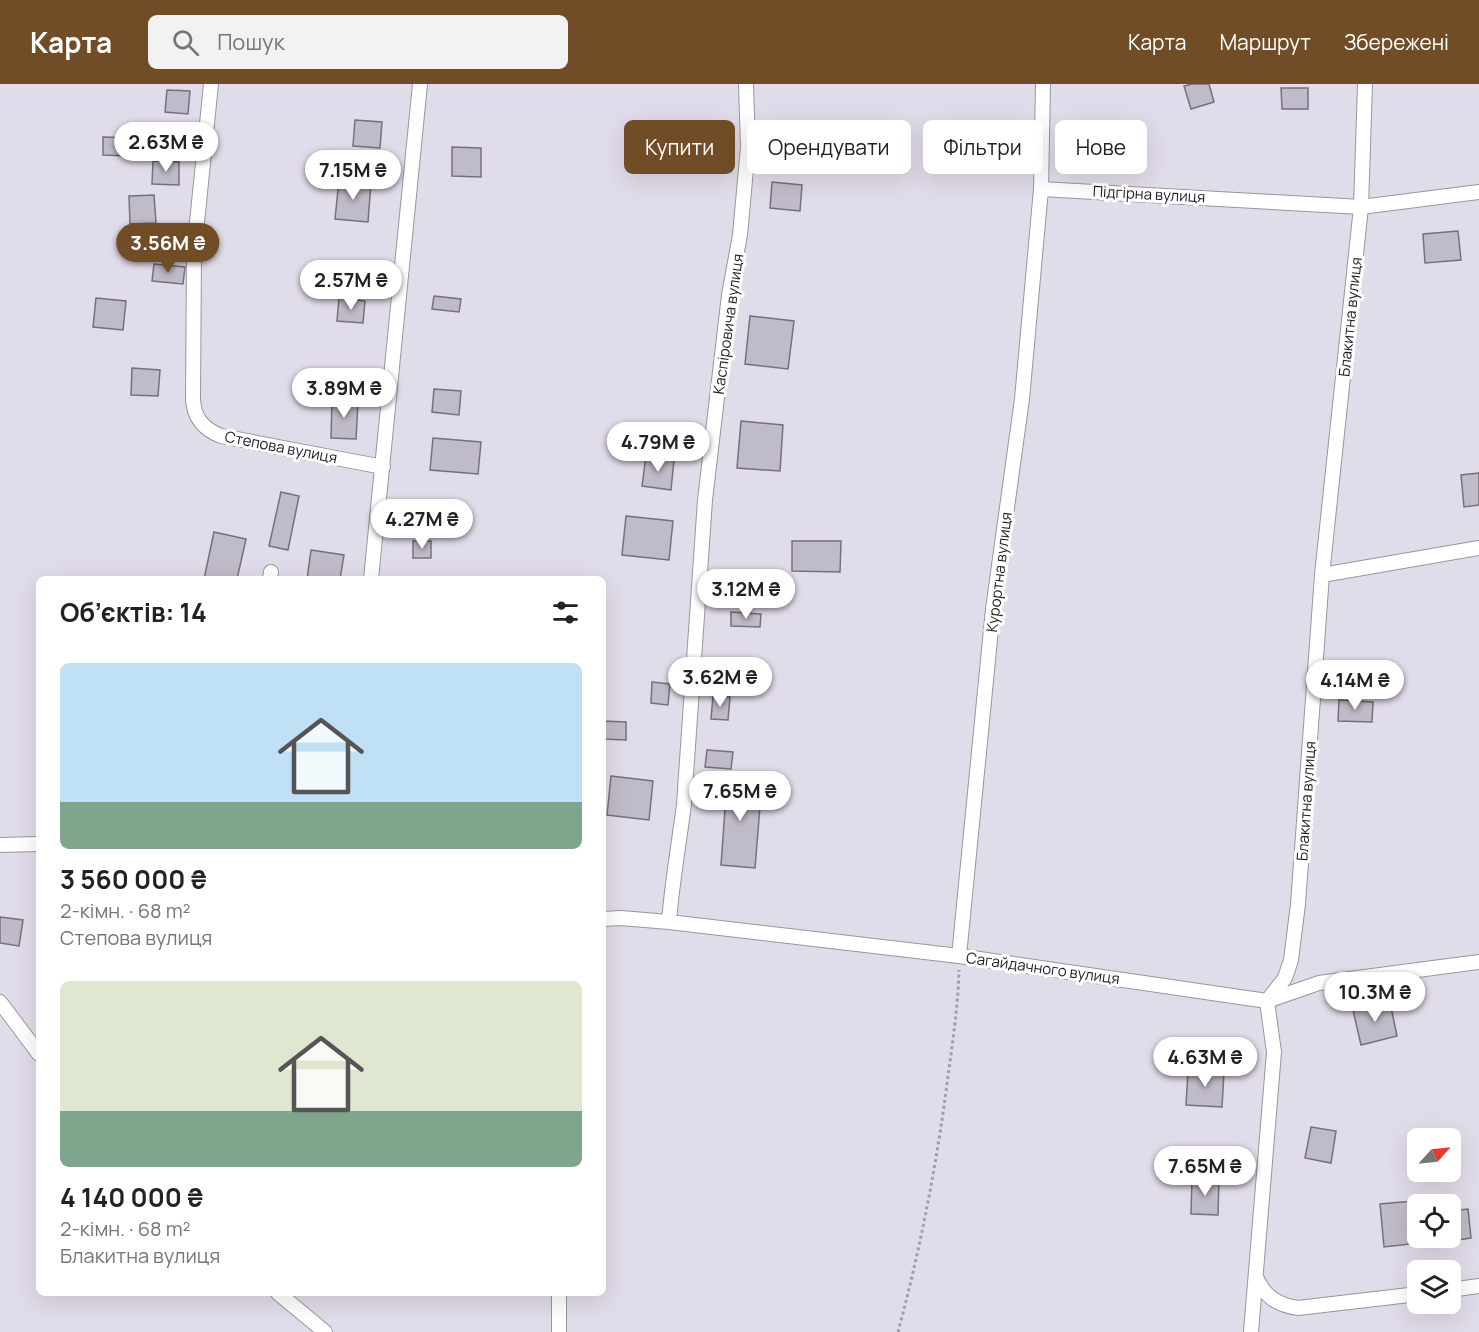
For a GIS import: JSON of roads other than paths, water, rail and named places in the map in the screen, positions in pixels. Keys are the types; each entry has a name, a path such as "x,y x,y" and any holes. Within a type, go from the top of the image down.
{"street":[{"name":"Степова вулиця","path":"211,84 194,252 193,399 196,415 206,428 220,436 383,467"},
{"path":"371,576 420,84"},
{"name":"Каспіровича вулиця","path":"669,922 672,879 684,804 705,500 729,296 740,235 748,147 746,84"},
{"path":"1041,189 1043,84"},
{"name":"Блакитна вулиця","path":"1267,1001 1285,978 1291,960 1298,904 1322,575 1361,207 1365,84"},
{"name":"Підгірна вулиця","path":"1041,189 1361,207 1479,192"},
{"name":"Курортна вулиця","path":"959,956 993,609 1022,399 1041,189"},
{"path":"1322,575 1479,548"},
{"path":"0,845 36,844"},
{"name":"Сагайдачного вулиця","path":"606,919 669,922 959,956 1267,1001 1319,983 1479,962"},
{"path":"1251,1332 1274,1052 1267,1001"},
{"path":"0,1002 36,1050"},
{"path":"1256,1277 1261,1287 1276,1302 1298,1308 1407,1295"},
{"path":"1461,1288 1479,1286"},
{"path":"282,1296 325,1332"},
{"path":"559,1332 560,1296"}]}
